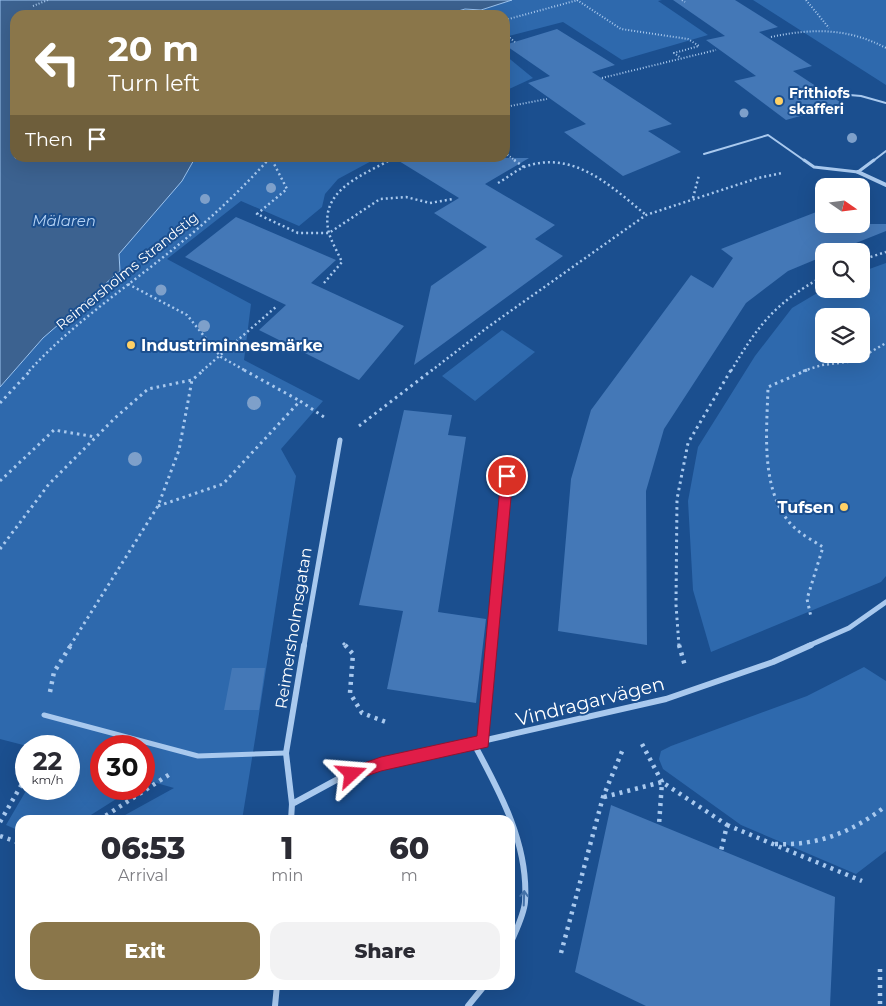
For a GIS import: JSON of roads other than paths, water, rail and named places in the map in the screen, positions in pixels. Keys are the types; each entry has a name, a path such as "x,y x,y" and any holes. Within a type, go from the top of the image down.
{"street":[{"path":"858,172 886,185"},
{"name":"Reimersholmsgatan","path":"291,815 292,804 286,753 326,510 340,440"},
{"name":"Vindragarvägen","path":"292,804 338,779 381,764 666,699 773,662 849,628 886,602"},
{"path":"474,744 493,779 508,815"},
{"path":"515,832 521,846 525,903 515,931"},
{"path":"275,1006 277,990"},
{"path":"468,1006 481,990"}],"lane":[{"path":"838,94 861,96 886,103"},
{"path":"704,154 768,134 814,166 858,172 886,151"},
{"path":"483,742 507,476"},
{"path":"44,715 198,756 286,753"}],"water":[{"name":"Mälaren","path":"0,0 512,0 481,10 10,10 10,162 193,162 182,181 119,254 120,271 43,338 0,387"}],"place":[{"name":"Frithiofs skafferi","path":"779,101"},
{"name":"Industriminnesmärke","path":"131,345"},
{"name":"Tufsen","path":"844,507"}]}
